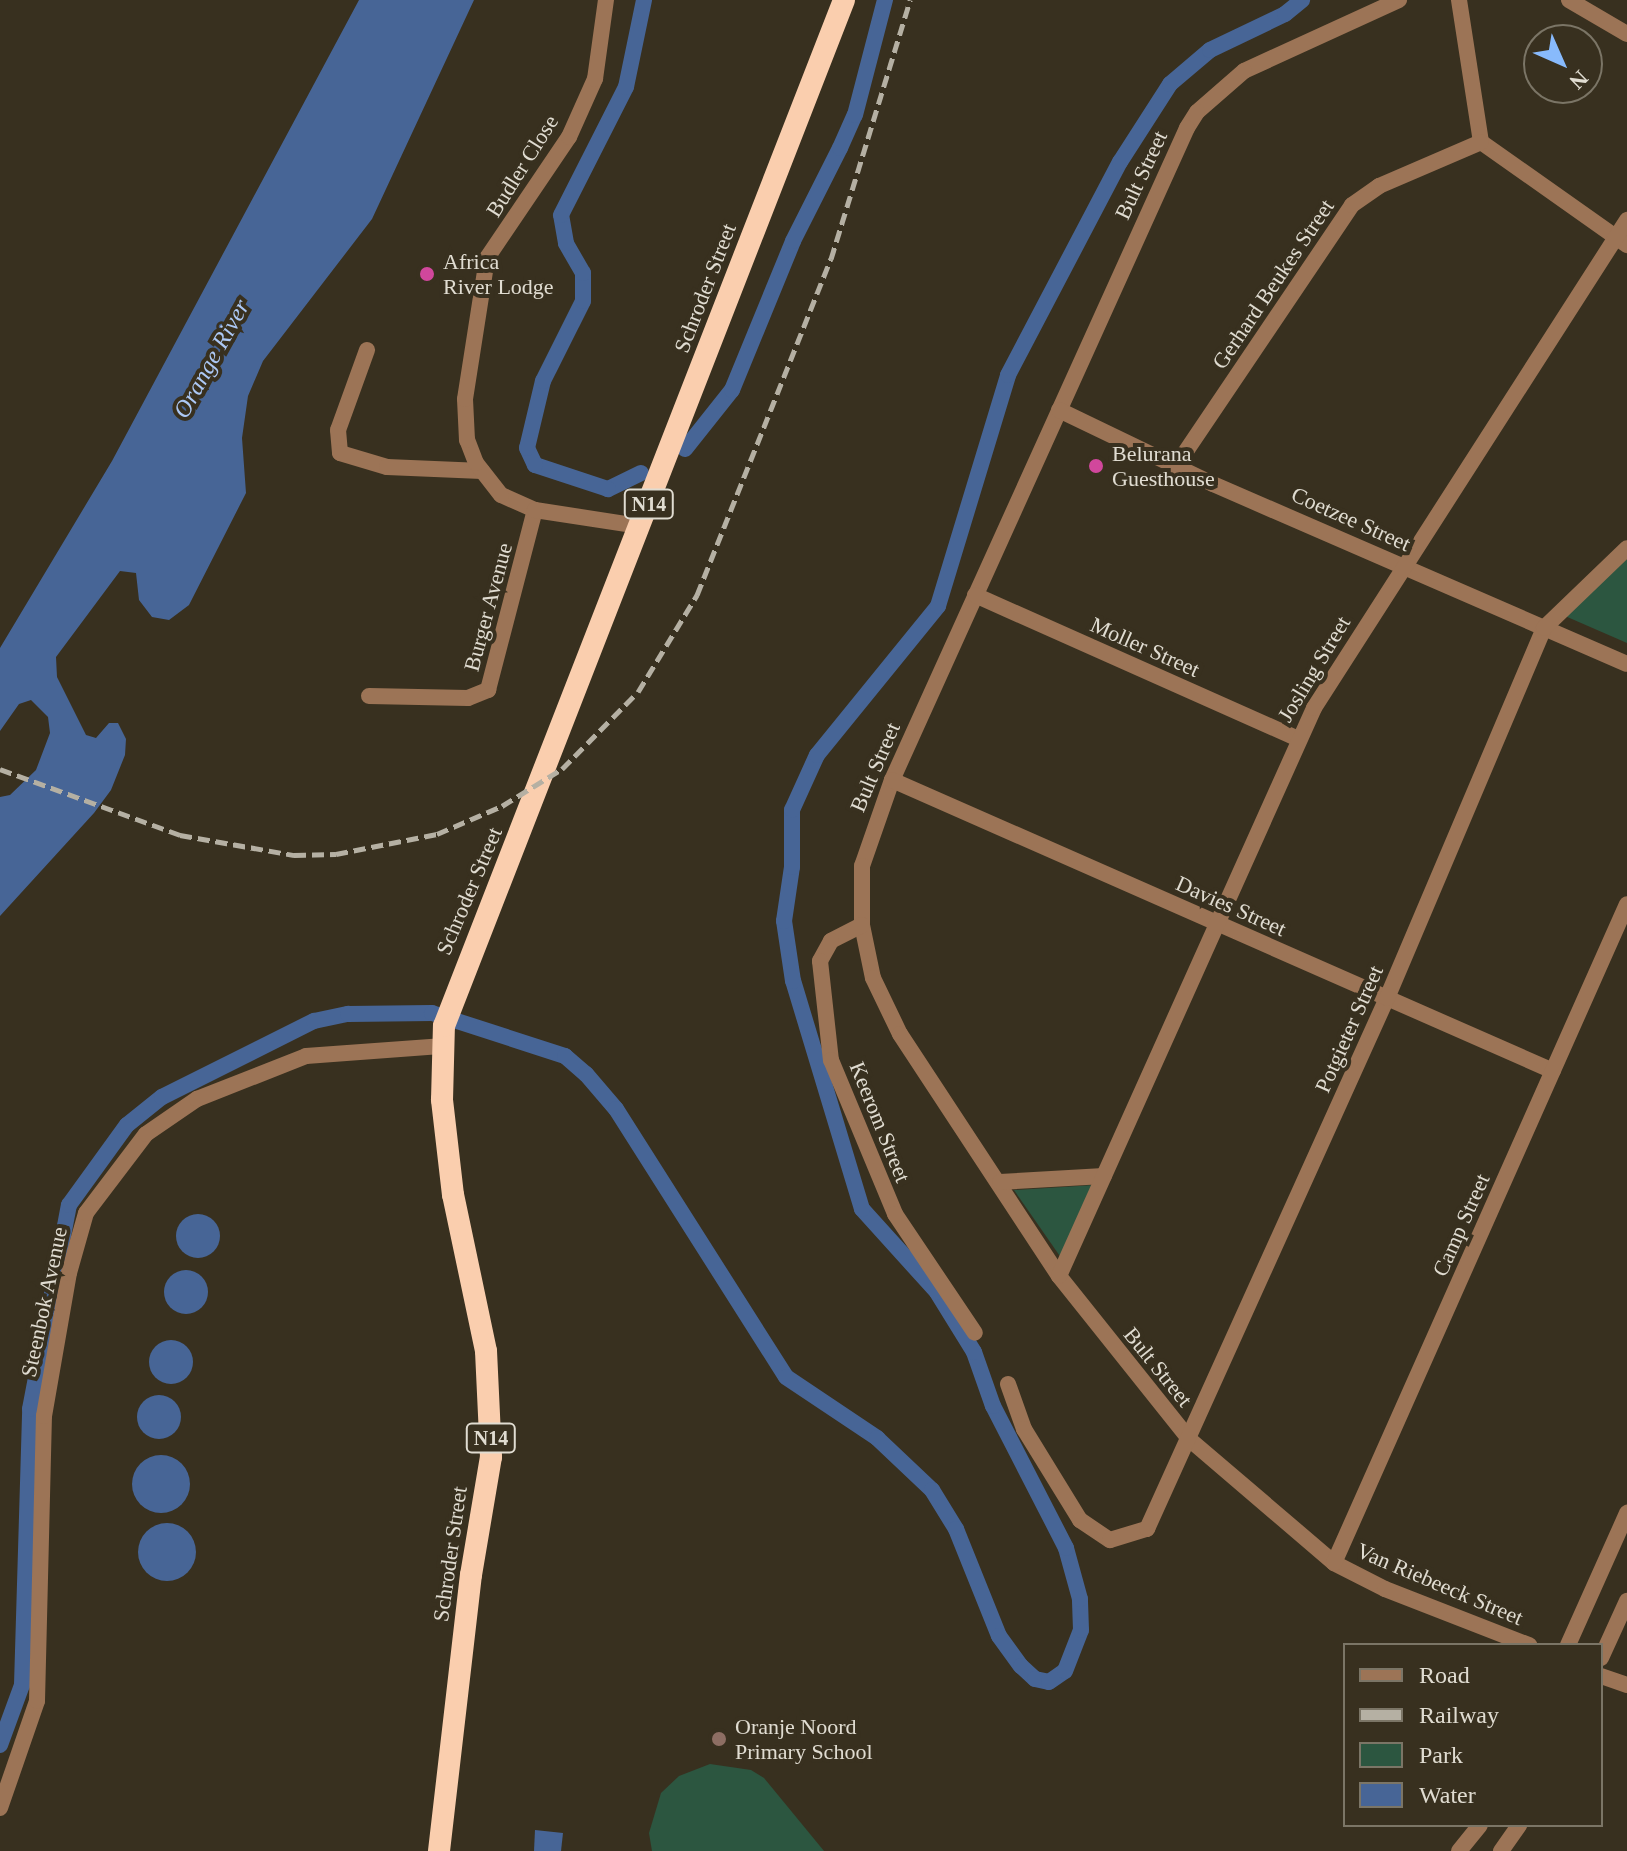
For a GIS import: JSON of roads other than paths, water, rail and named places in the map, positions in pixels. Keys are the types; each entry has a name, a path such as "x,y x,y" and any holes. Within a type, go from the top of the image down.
{"highway":[{"name":"Schroder Street","path":"439,1851 471,1575 491,1457 486,1351 453,1195 445,1026 844,0"}],"street":[{"name":"Budler Close","path":"482,471 467,440 465,399 487,258 569,137 595,79 606,0"},
{"name":"Bult Street","path":"1334,1563 1189,1439 1059,1276 1000,1182 891,1021 873,978 862,925 862,866 892,780 1197,112 1244,71 1277,52 1399,0"},
{"path":"1459,0 1481,142 1621,241"},
{"path":"1569,0 1627,34"},
{"name":"Gerhard Beukes Street","path":"1176,466 1352,205 1379,186 1481,142"},
{"name":"Josling Street","path":"1059,1276 1298,739 1404,567 1621,241 1627,220"},
{"path":"367,350 338,430 340,453 387,467 482,471 501,495 535,510 640,526"},
{"name":"Coetzee Street","path":"1059,410 1176,466 1627,664"},
{"name":"Burger Avenue","path":"369,696 468,698 488,690 535,510"},
{"name":"Potgieter Street","path":"1008,1384 1024,1429 1070,1508 1100,1536 1128,1537 1152,1522 1387,998 1544,628 1627,548"},
{"name":"Moller Street","path":"975,595 1298,739"},
{"name":"Davies Street","path":"892,780 1553,1071"},
{"name":"Camp Street","path":"1334,1563 1627,904"},
{"name":"Keerom Street","path":"862,925 831,941 820,961 831,1060 895,1214 975,1333"},
{"name":"Steenbok Avenue","path":"0,1808 37,1701 44,1416 69,1273 86,1213 146,1134 197,1099 306,1056 445,1026"},
{"path":"1000,1182 1104,1176"},
{"path":"1569,1643 1627,1513"},
{"name":"Van Riebeeck Street","path":"1334,1563 1385,1589 1524,1643"},
{"path":"1603,1654 1627,1601"},
{"path":"1603,1677 1627,1685"},
{"path":"1459,1851 1478,1827"},
{"path":"1501,1851 1518,1827"}],"water":[{"name":"Orange River","path":"359,0 474,0 372,219 263,361 248,396 242,438 246,493 189,605 169,620 152,617 139,600 136,573 120,571 56,657 57,677 86,735 96,738 109,723 118,723 126,739 125,755 111,790 94,813 0,916 0,797 10,795 36,770 50,733 48,717 31,700 19,704 0,731 0,648 112,461"},
{"path":"198,1214 214,1220 220,1236 214,1252 198,1258 182,1252 176,1236 182,1220"},
{"path":"186,1270 202,1276 208,1292 202,1308 186,1314 170,1308 164,1292 170,1276"},
{"path":"171,1340 187,1346 193,1362 187,1378 171,1384 155,1378 149,1362 155,1346"},
{"path":"159,1395 175,1401 181,1417 175,1433 159,1439 143,1433 137,1417 143,1401"},
{"path":"161,1455 172,1457 181,1464 188,1473 188,1495 181,1504 172,1511 161,1513 150,1511 141,1504 134,1495 132,1484 134,1473 141,1464 150,1457"},
{"path":"167,1523 178,1525 187,1532 194,1541 194,1563 187,1572 178,1579 167,1581 156,1579 147,1572 140,1563 138,1552 140,1541 147,1532 156,1525"},
{"path":"535,1830 563,1833 561,1851 534,1851"}],"waterway":[{"path":"641,473 608,489 535,465 527,448 543,381 583,301 583,273 566,243 561,215 626,87 644,0"},
{"path":"685,449 732,390 793,241 855,115 885,0"},
{"path":"0,1745 22,1685 30,1409 69,1205 127,1125 162,1097 314,1021 348,1014 432,1013 565,1056 586,1074 616,1109 786,1377 877,1438 932,1490 956,1529 999,1636 1021,1666 1035,1679 1049,1682 1065,1671 1081,1630 1080,1599 1066,1548 993,1406 974,1352 937,1292 862,1209 793,981 784,921 792,867 792,810 817,755 938,606 1008,375 1120,162 1170,84 1210,50 1285,14 1302,0"}],"railway":[{"path":"0,769 180,835 294,855 336,854 437,834 502,806 562,769 638,692 697,595 831,259 910,0"}],"place":[{"name":"Africa River Lodge","path":"427,274"},
{"name":"Belurana Guesthouse","path":"1096,466"},
{"name":"Oranje Noord Primary School","path":"719,1739"}]}
